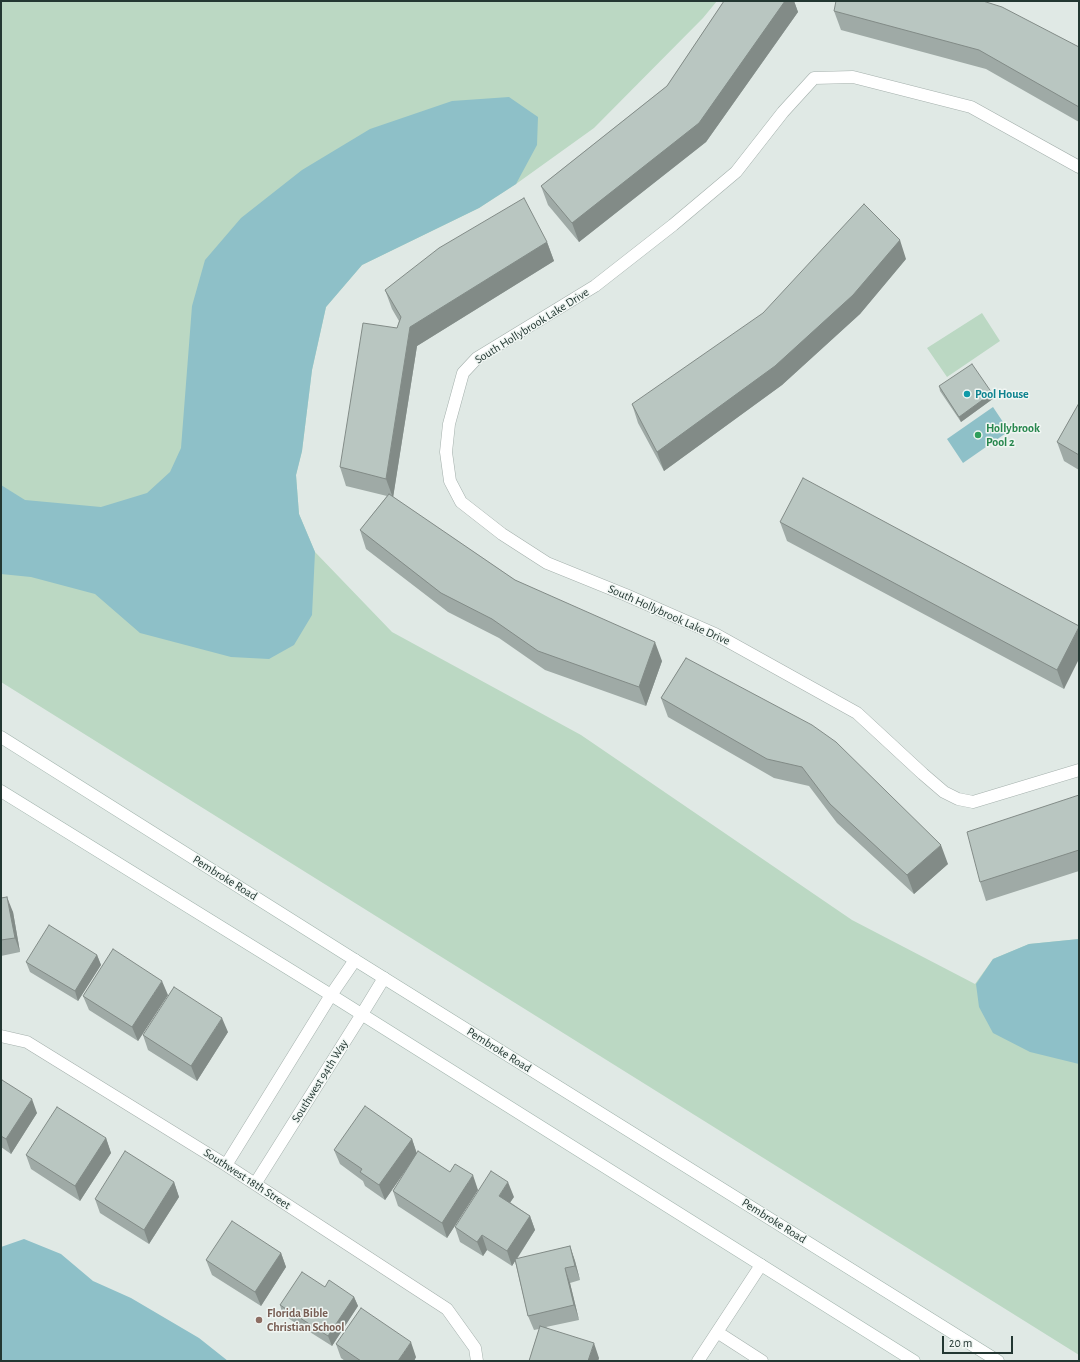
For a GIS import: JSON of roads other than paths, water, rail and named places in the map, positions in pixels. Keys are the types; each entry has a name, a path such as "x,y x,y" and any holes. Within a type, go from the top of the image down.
{"street":[{"name":"South Hollybrook Lake Drive","path":"1079,167 972,107 853,77 814,78 783,112 736,172 673,225 595,286 477,358 463,373 451,418 446,452 450,481 461,502 502,534 547,563 626,595 715,634 857,713 922,774 944,792 958,799 973,802 1079,770"},
{"name":"Pembroke Road","path":"1,737 355,960 998,1361"},
{"path":"1,791 362,1014 914,1361"},
{"path":"226,1165 331,995 355,960"},
{"name":"Southwest 94th Way","path":"255,1184 384,978"},
{"name":"Southwest 18th Street","path":"1,1036 27,1042 226,1165 447,1309 475,1348 477,1361"},
{"path":"698,1361 761,1265"},
{"path":"717,1332 762,1361"}],"water":[{"path":"509,97 538,117 537,145 516,184 479,208 362,265 326,307 312,370 302,451 296,475 299,514 315,552 312,615 294,645 269,659 231,657 140,633 95,594 31,577 1,574 1,485 25,500 101,507 147,493 170,472 181,448 192,306 205,260 241,218 302,170 370,129 452,101"},
{"name":"Hollybrook Pool 2","path":"993,407 1009,431 963,463 947,439"},
{"path":"1079,939 1079,1064 1030,1052 993,1033 979,1007 976,984 993,959 1029,944"},
{"path":"24,1239 61,1254 93,1281 131,1298 199,1338 228,1361 1,1361 1,1247"}],"place":[{"name":"Pool House","path":"967,394"},
{"name":"Hollybrook Pool 2","path":"978,435"},
{"name":"Florida Bible Christian School","path":"259,1320"}]}
